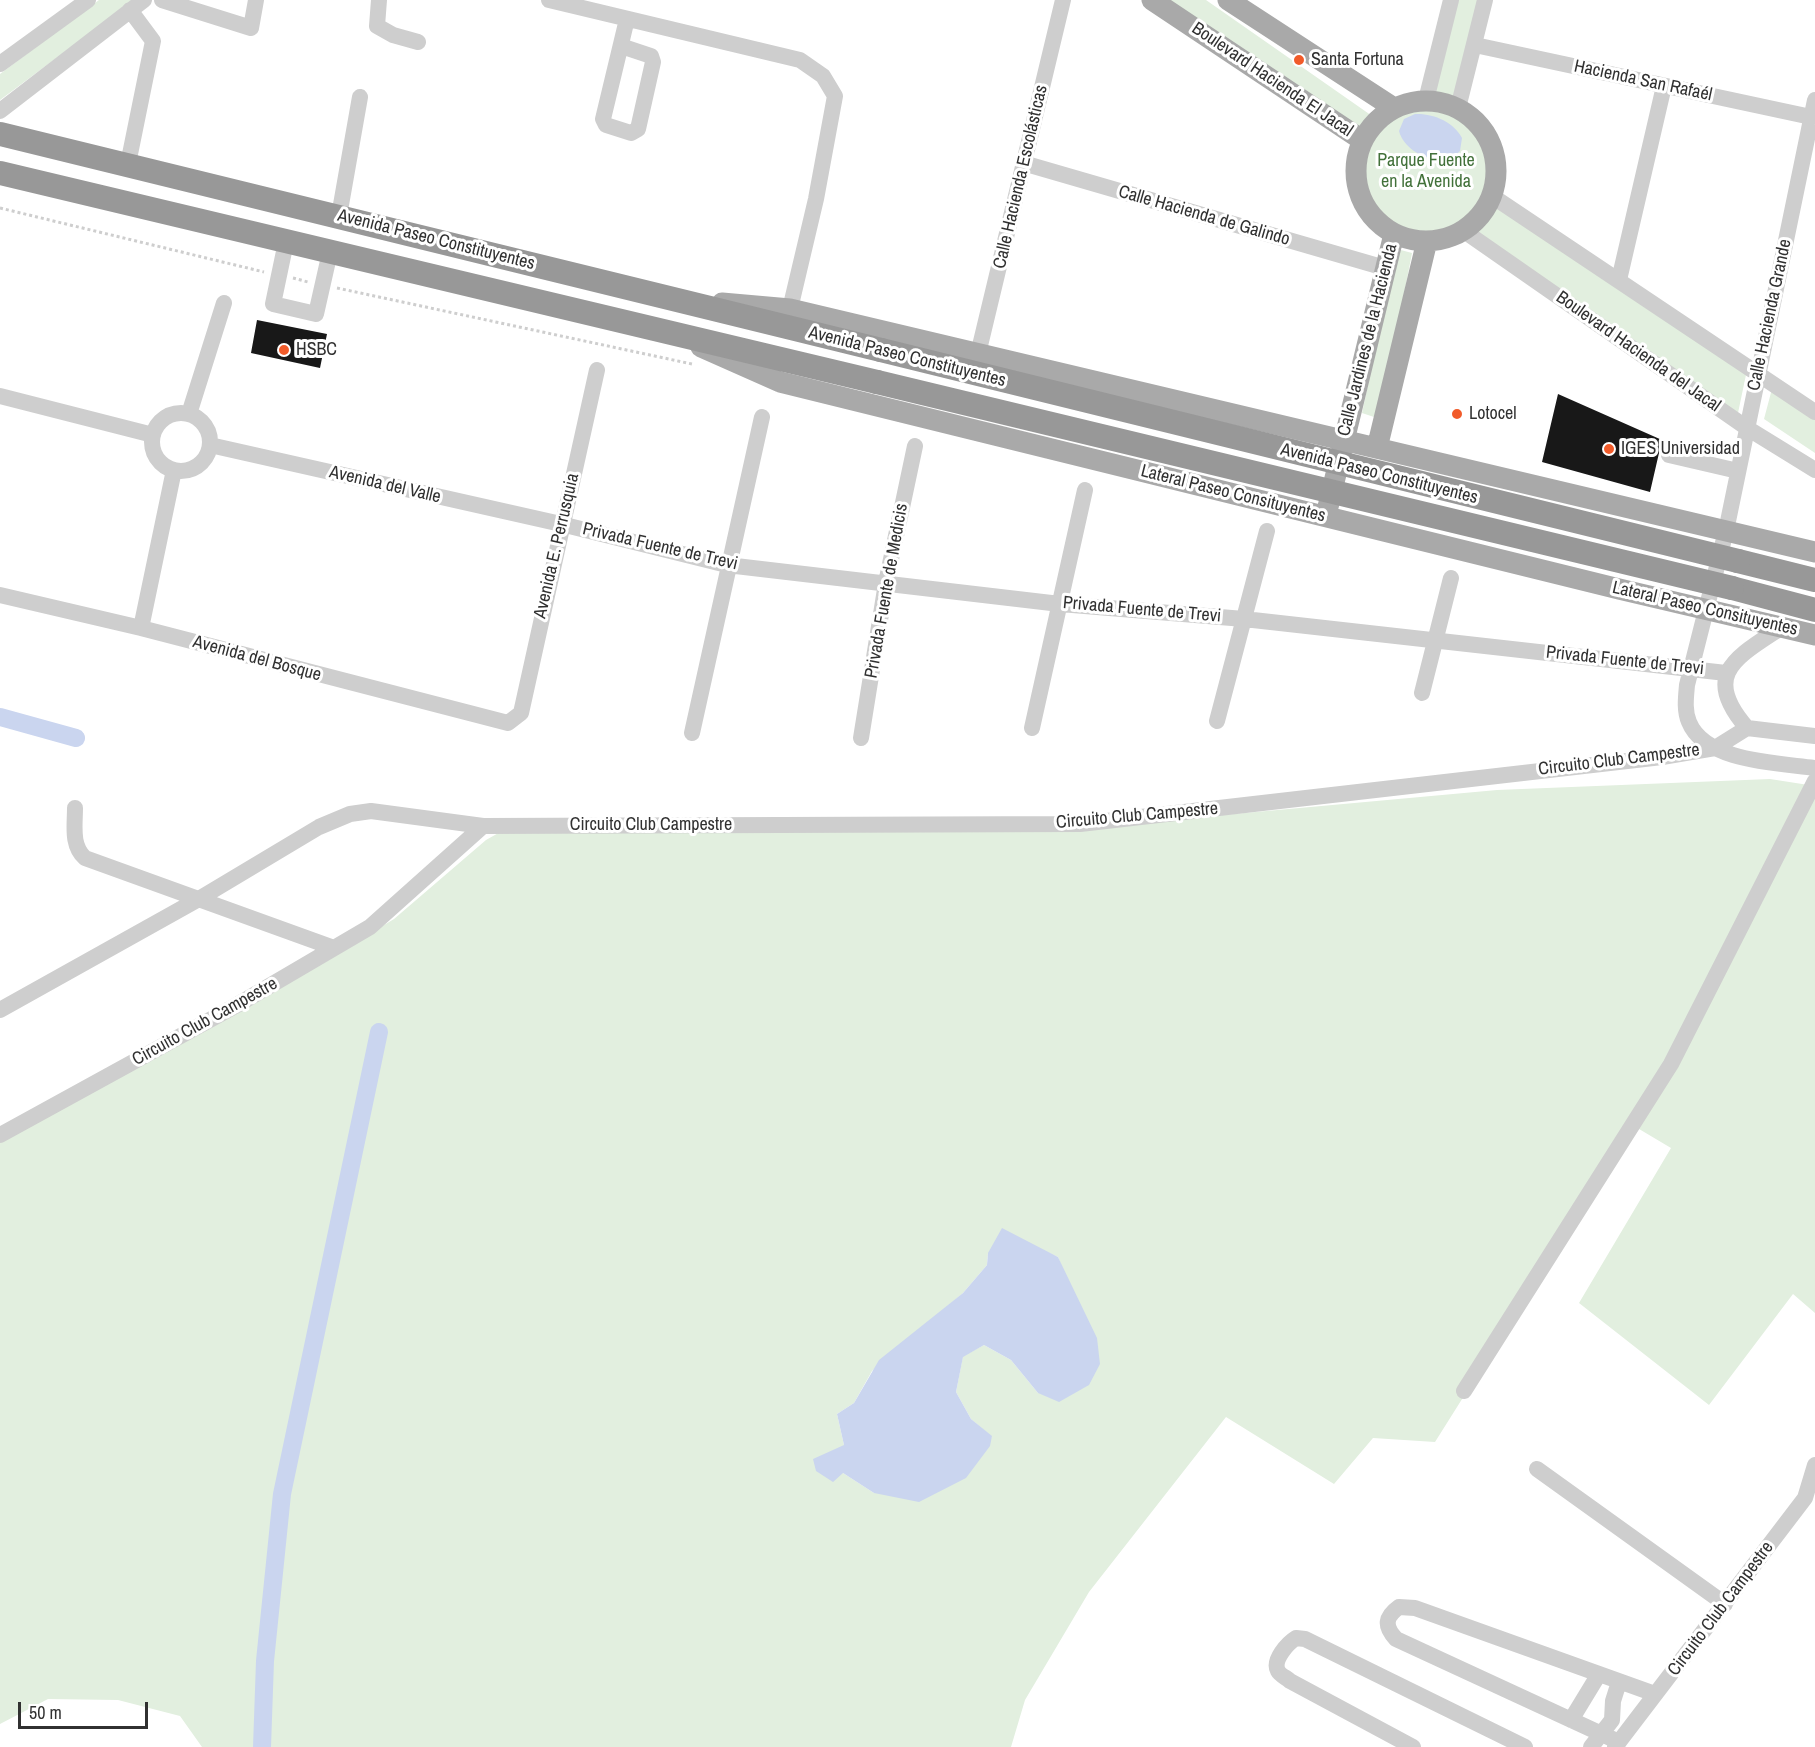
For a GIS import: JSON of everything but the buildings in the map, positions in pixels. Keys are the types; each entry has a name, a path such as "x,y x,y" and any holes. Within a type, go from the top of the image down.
{"highway":[{"name":"Avenida Paseo Constituyentes","path":"0,134 1648,541 1815,580"},
{"name":"Avenida Paseo Constituyentes","path":"0,173 658,328 1815,610"}],"main road":[{"name":"Boulevard Hacienda El Jacal","path":"1152,0 1362,140"},
{"path":"1227,0 1394,108"},
{"path":"1426,100 1458,108 1481,127 1493,148 1496,172 1492,196 1480,216 1464,231 1427,242 1413,240 1394,234 1370,214 1359,191 1356,165 1362,140 1375,122 1394,108 1426,100"},
{"name":"Calle Jardines de la Hacienda","path":"1325,517 1394,234"},
{"name":"Calle Jardines de la Hacienda","path":"1377,448 1427,242"},
{"path":"670,298 790,309 1815,552"},
{"name":"Lateral Paseo Consituyentes","path":"658,328 780,382 1815,635"}],"street":[{"path":"0,64 88,0"},
{"path":"0,111 144,0"},
{"path":"162,0 201,6 250,28 256,0"},
{"path":"380,0 377,26 393,35 418,42"},
{"path":"549,0 800,60 823,76 835,96 816,199 790,309"},
{"name":"Calle Hacienda Escolásticas","path":"978,354 1063,0"},
{"path":"1426,100 1451,0"},
{"path":"1458,108 1485,0"},
{"path":"128,164 153,41 130,10"},
{"path":"621,46 651,56 653,62 638,129 631,133 606,125 603,119 627,19"},
{"name":"Hacienda San Rafaél","path":"1475,45 1811,117"},
{"path":"1619,280 1664,86"},
{"path":"339,216 360,97"},
{"name":"Calle Hacienda Grande","path":"1726,531 1815,100"},
{"name":"Calle Hacienda de Galindo","path":"1023,163 1385,268"},
{"name":"Avenida Paseo Constituyentes","path":"0,183 135,206"},
{"path":"1492,196 1815,411"},
{"name":"Boulevard Hacienda del Jacal","path":"1464,231 1747,428 1815,470"},
{"path":"286,242 273,304 316,314 330,252"},
{"path":"189,414 224,303"},
{"name":"Avenida E. Perrusquia","path":"514,720 520,712 597,370"},
{"path":"0,396 153,435"},
{"path":"178,413 189,414 207,428 210,445 204,460 196,467 174,470 164,465 157,457 153,435 158,425 167,417 178,413"},
{"path":"692,733 727,565 762,417"},
{"name":"Avenida del Valle","path":"210,445 561,524"},
{"name":"Privada Fuente de Medicis","path":"861,738 886,583 915,446"},
{"path":"1669,455 1738,471"},
{"path":"141,628 174,470"},
{"path":"1032,728 1085,490"},
{"name":"Privada Fuente de Trevi","path":"561,524 727,565 1060,604 1244,619 1726,672"},
{"path":"1217,721 1268,531"},
{"path":"1715,748 1694,731 1688,720 1686,706 1691,669 1726,531"},
{"path":"1422,693 1437,641 1451,578"},
{"name":"Avenida del Bosque","path":"0,595 141,628 502,723 514,720"},
{"path":"1782,627 1742,654 1726,672 1726,698 1731,709 1747,728 1815,736"},
{"name":"Circuito Club Campestre","path":"0,1010 197,900 319,827 350,814 371,811 483,826 1080,824 1662,757 1715,748 1747,728"},
{"name":"Circuito Club Campestre","path":"1715,748 1752,760 1815,768"},
{"path":"1464,1391 1671,1064 1815,781"},
{"path":"75,808 75,844 77,851 86,858 334,948"},
{"name":"Circuito Club Campestre","path":"0,1135 237,1005 370,927 483,826"},
{"name":"Circuito Club Campestre","path":"1617,1745 1805,1498 1815,1465"},
{"path":"1537,1469 1725,1604"},
{"path":"1617,1745 1595,1741 1571,1720 1396,1639 1386,1623 1390,1613 1399,1606 1415,1608 1655,1694"},
{"path":"1413,1747 1290,1681 1278,1672 1277,1665 1287,1644 1296,1638 1305,1639 1525,1747"},
{"path":"1571,1720 1599,1674"},
{"path":"1595,1741 1612,1719 1613,1701 1619,1682"}],"path":[{"path":"0,208 322,285 700,366"}],"green space":[{"path":"99,0 134,0 0,100 0,74"},
{"path":"1164,0 1206,0 1375,118 1361,133"},
{"path":"1454,0 1479,0 1457,103 1432,98"},
{"name":"Parque Fuente en la Avenida","path":"1426,101 1453,106 1476,121 1491,144 1496,171 1491,198 1476,221 1453,236 1426,241 1399,236 1376,221 1361,198 1356,171 1361,144 1376,121 1399,106"},
{"path":"1497,204 1747,370 1738,413 1471,231"},
{"path":"1397,249 1412,253 1380,419 1362,413"},
{"path":"1773,385 1815,416 1815,453 1764,419"},
{"path":"1770,779 1815,786 1815,1313 1793,1294 1709,1405 1579,1303 1671,1148 1634,1126 1435,1442 1373,1438 1334,1484 1226,1417 1089,1592 1025,1700 1011,1747 202,1747 180,1716 118,1700 48,1699 0,1724 0,1143 243,1010 394,919 486,840 502,831 1080,828 1497,790","holes":["1043,1250 1058,1257 1070,1287 1038,1393 1011,1360 984,1345 963,1356 956,1392 971,1419 992,1437 874,1493 843,1473 844,1445 837,1414 854,1403 872,1371 963,1293 987,1265 988,1253"]}],"water":[{"path":"1415,114 1436,117 1454,127 1462,138 1460,151 1443,159 1434,159 1408,146 1399,131 1404,119"},
{"path":"1002,1228 1058,1257 1097,1338 1100,1364 1089,1385 1059,1402 1038,1393 1011,1360 984,1345 963,1357 956,1392 971,1419 992,1436 990,1446 966,1478 919,1502 874,1493 843,1473 833,1482 816,1471 813,1459 844,1445 837,1414 854,1403 879,1360 963,1293 987,1265 988,1253"}],"waterway":[{"path":"0,717 76,738"},
{"path":"262,1747 265,1661 282,1494 379,1032"}],"place":[{"name":"Santa Fortuna","path":"1299,60"},
{"name":"HSBC","path":"284,350"},
{"name":"Lotocel","path":"1457,414"},
{"name":"IGES Universidad","path":"1609,449"}]}
